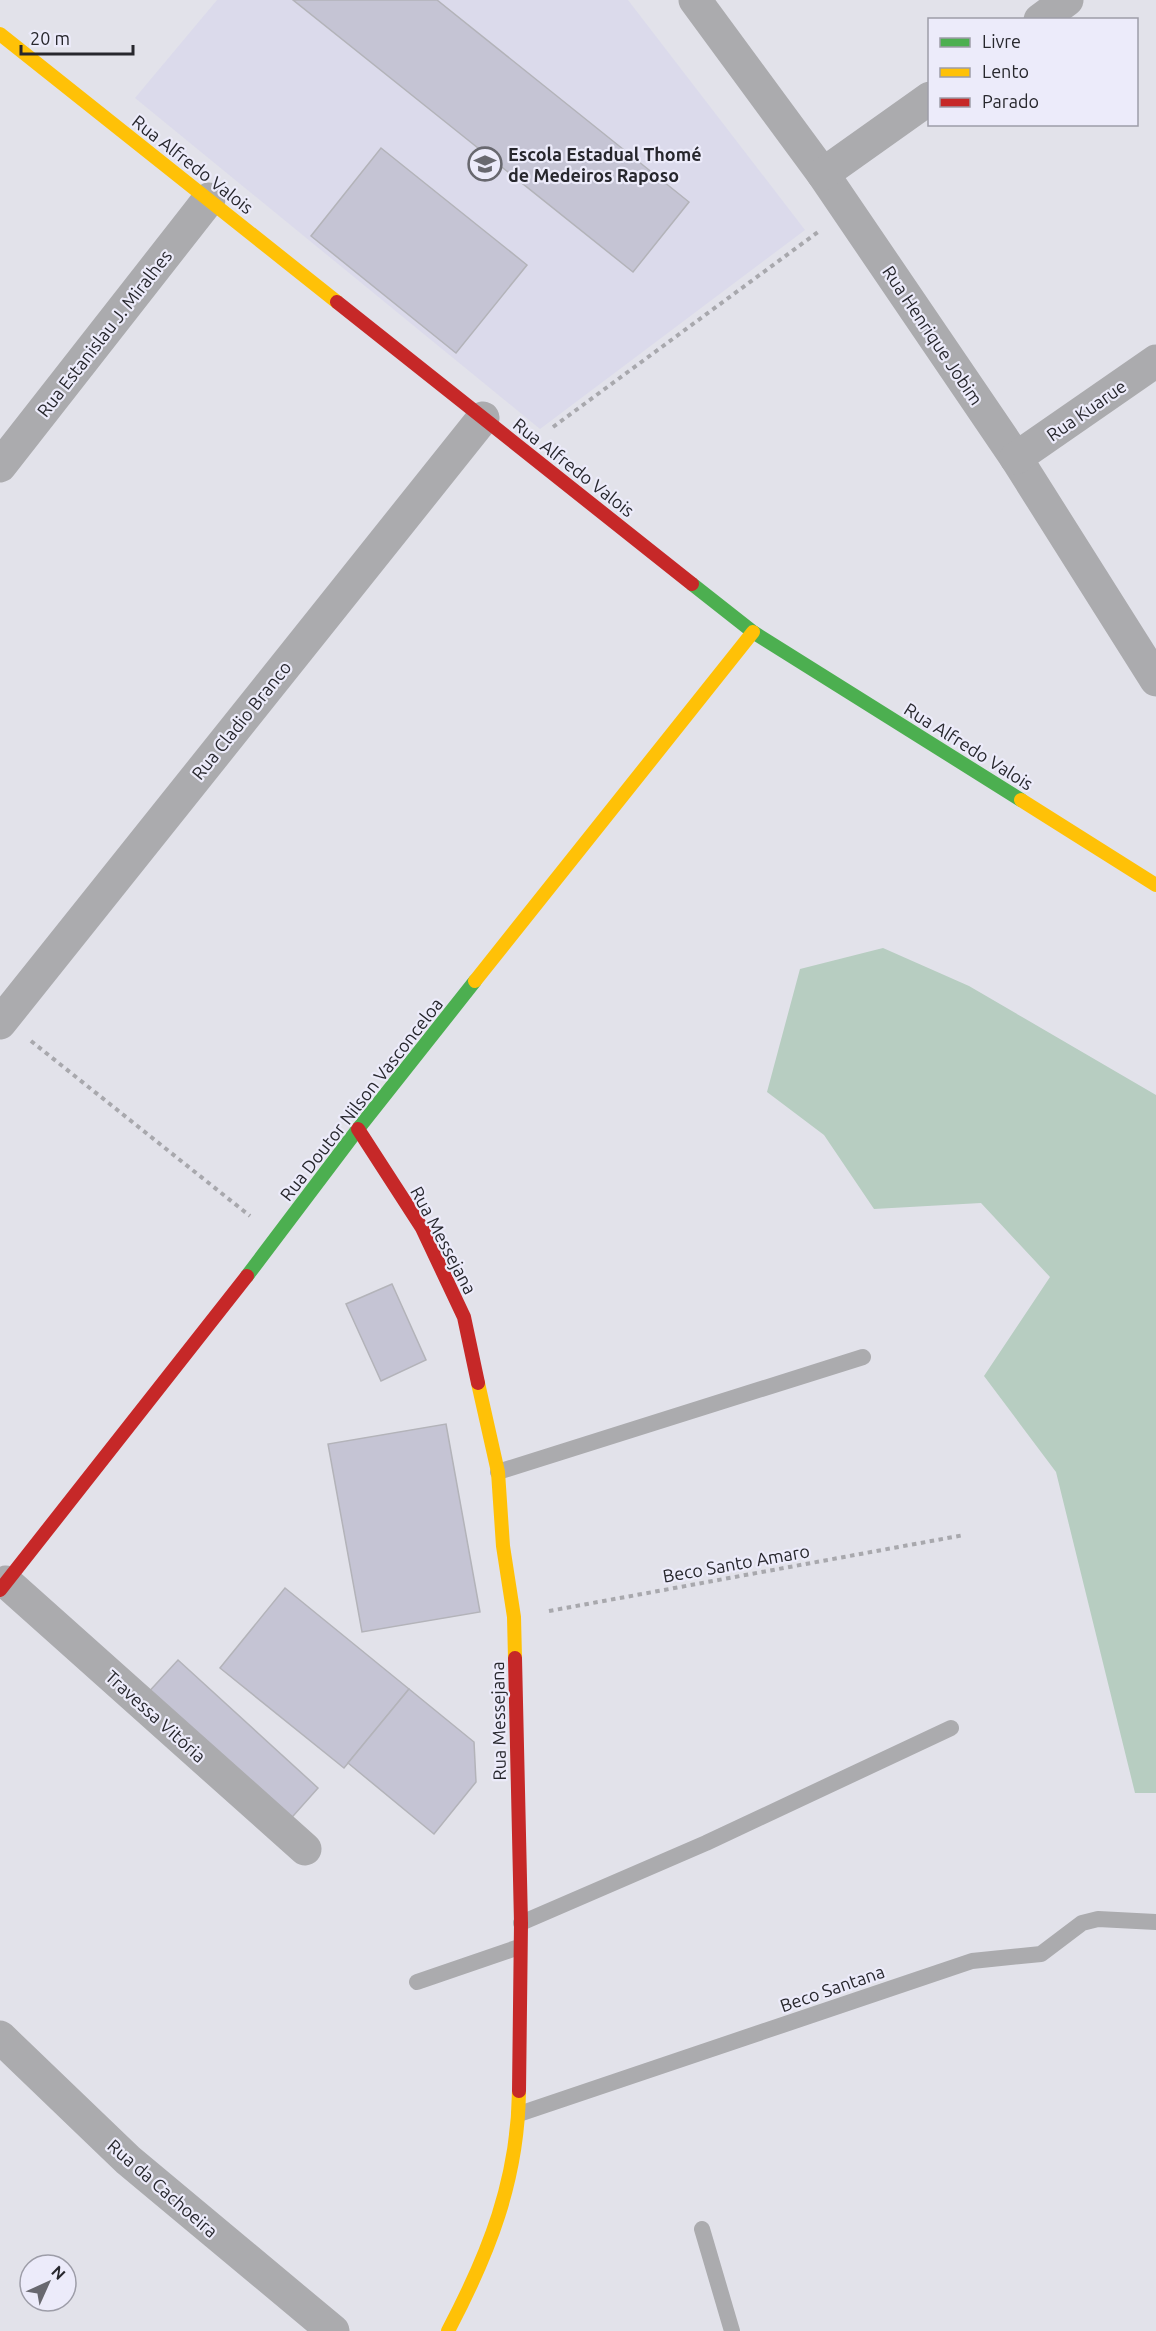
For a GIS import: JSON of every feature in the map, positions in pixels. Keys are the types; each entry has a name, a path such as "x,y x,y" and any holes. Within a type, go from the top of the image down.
{"street":[{"name":"Rua Henrique Jobim","path":"695,0 823,174 1016,458 1156,680"},
{"path":"1043,18 1067,0"},
{"name":"Rua Alfredo Valois","path":"0,34 753,632 1156,885"},
{"path":"823,174 928,99"},
{"name":"Rua Estanislau J. Miralhes","path":"0,466 209,200"},
{"name":"Rua Kuarue","path":"1016,458 1156,361"},
{"name":"Rua Cladio Branco","path":"2,1021 483,418"},
{"name":"Rua Doutor Nilson Vasconceloa","path":"3,1586 277,1238 358,1129 753,632"},
{"name":"Rua Messejana","path":"358,1129 422,1228 464,1317 498,1472 503,1546 513,1617 520,1923 519,2114 512,2165 499,2220 454,2329"},
{"name":"Travessa Vitória","path":"3,1586 305,1849"},
{"name":"Rua da Cachoeira","path":"0,2037 128,2160 333,2331"}],"lane":[{"path":"498,1472 863,1357"},
{"path":"520,1923 717,1838 951,1728"},
{"name":"Beco Santana","path":"519,2114 972,1961 1041,1954 1082,1923 1098,1919 1156,1922"},
{"path":"417,1982 519,1947"},
{"path":"702,2229 732,2331"}],"path":[{"path":"522,450 847,210"},
{"path":"2,1021 277,1238"},
{"name":"Beco Santo Amaro","path":"513,1617 964,1535"}],"shaded area":[{"name":"Escola Estadual Thomé de Medeiros Raposo","path":"217,0 628,0 805,230 540,429 135,98"}],"green space":[{"path":"883,948 969,986 1156,1095 1156,1793 1135,1793 1056,1472 984,1376 1050,1277 981,1203 874,1209 824,1135 767,1092 800,969"}],"building":[{"path":"293,0 437,0 689,202 633,272"},
{"path":"381,148 527,265 456,353 311,236"},
{"path":"392,1284 426,1360 381,1381 346,1304"},
{"path":"446,1424 480,1612 362,1632 328,1444"},
{"path":"285,1588 409,1689 344,1768 220,1668"},
{"path":"178,1660 318,1788 286,1824 145,1696"},
{"path":"409,1689 474,1742 476,1782 434,1834 348,1763"}],"traffic: fast":[{"path":"692,584 753,632 1021,800"},
{"path":"247,1276 358,1129 475,981"}],"traffic: slow":[{"path":"0,34 337,302"},
{"path":"475,981 753,632"},
{"path":"1021,800 1156,885"},
{"path":"478,1383 498,1472 503,1546 514,1617 515,1658"},
{"path":"448,2331 476,2273 499,2215 513,2155 519,2091"}],"traffic: jam":[{"path":"337,302 692,584"},
{"path":"358,1129 422,1228 464,1317 478,1383"},
{"path":"0,1590 247,1276"},
{"path":"515,1658 521,1923 519,2091"}],"place":[{"name":"Escola Estadual Thomé de Medeiros Raposo","path":"485,164"}]}
